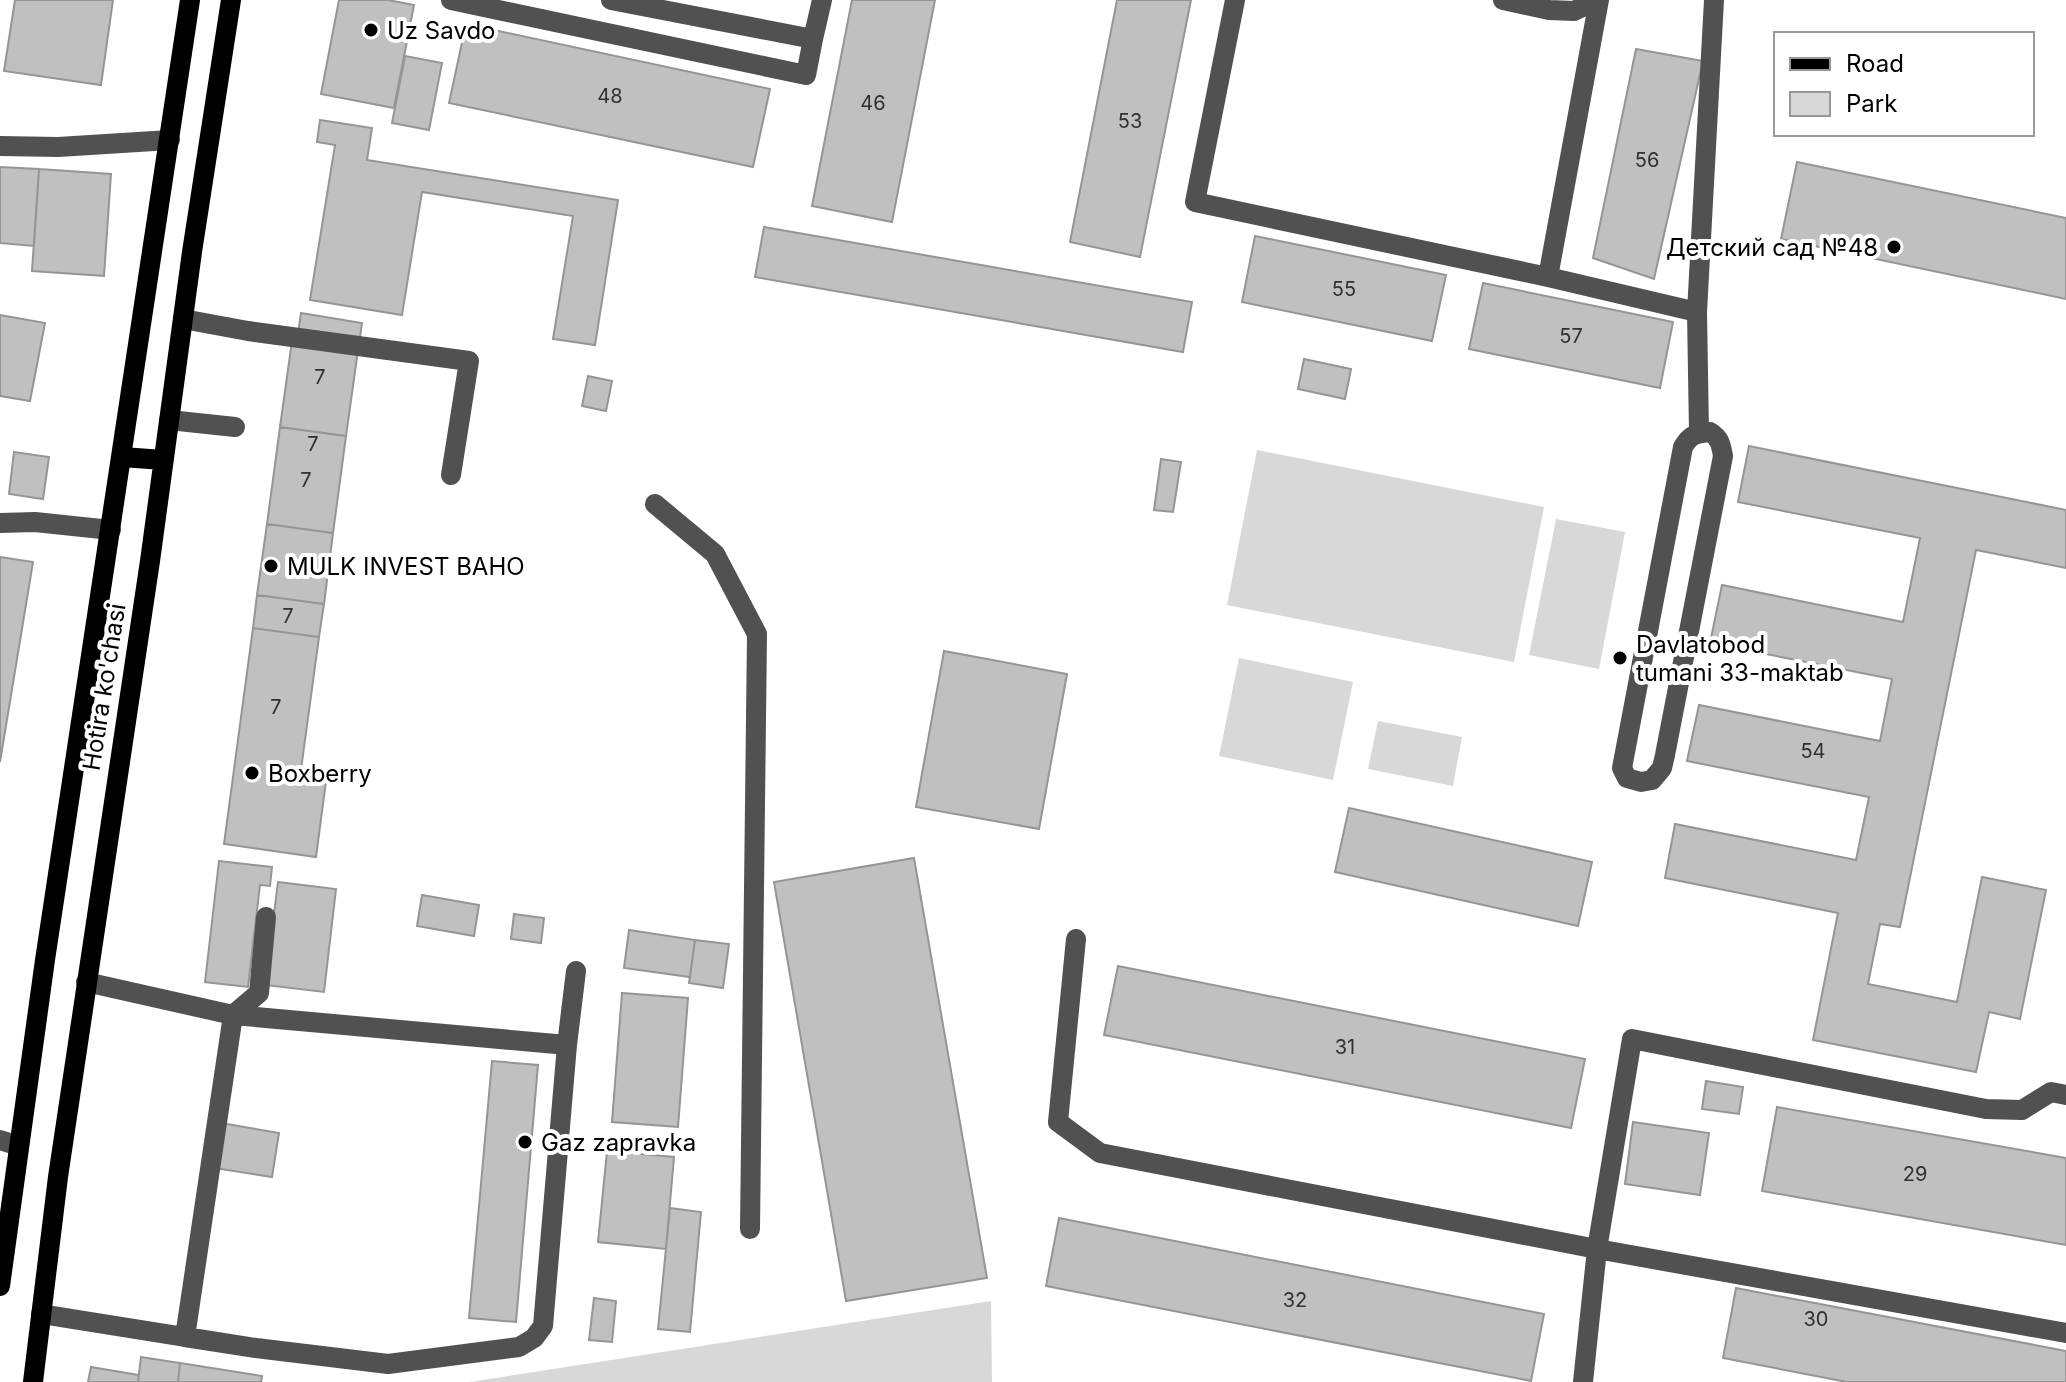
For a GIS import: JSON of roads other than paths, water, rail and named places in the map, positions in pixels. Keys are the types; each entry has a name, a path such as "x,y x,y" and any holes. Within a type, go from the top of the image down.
{"main road":[{"name":"Hotira ko'chasi","path":"0,1286 10,1143 45,960 190,0"},
{"name":"Hotira ko'chasi","path":"33,1382 58,1177 231,0"},
{"path":"122,457 163,460"}],"street":[{"path":"451,0 806,75 822,0"},
{"path":"611,0 813,39"},
{"path":"1235,0 1195,202 1697,312"},
{"path":"1503,0 1549,10 1574,11 1598,0"},
{"path":"1548,277 1598,0"},
{"path":"1699,433 1697,312 1714,0"},
{"path":"0,146 58,147 170,140"},
{"path":"183,319 248,331 469,361 451,475"},
{"path":"169,420 235,427"},
{"path":"1710,432 1718,437 1723,456 1662,768 1652,780 1641,782 1627,778 1622,768 1683,447 1689,437 1699,433 1710,432"},
{"path":"655,504 715,554 757,634 750,1229"},
{"path":"0,523 35,522 111,530"},
{"path":"185,1337 233,1015 259,993 266,917"},
{"path":"1076,939 1058,1122 1100,1153 1597,1249 2066,1333"},
{"path":"41,1314 256,1348 388,1364 519,1347 534,1338 543,1326 576,971"},
{"path":"86,982 233,1015 567,1045"},
{"path":"1583,1382 1597,1249 1632,1039 1986,1109 2022,1110 2051,1092 2066,1095"}],"place":[{"name":"Uz Savdo","path":"371,30"},
{"name":"Детский сад №48","path":"1894,247"},
{"name":"MULK INVEST BAHO","path":"271,566"},
{"name":"Davlatobod tumani 33-maktab","path":"1620,658"},
{"name":"Boxberry","path":"252,773"},
{"name":"Gaz zapravka","path":"525,1142"}]}
